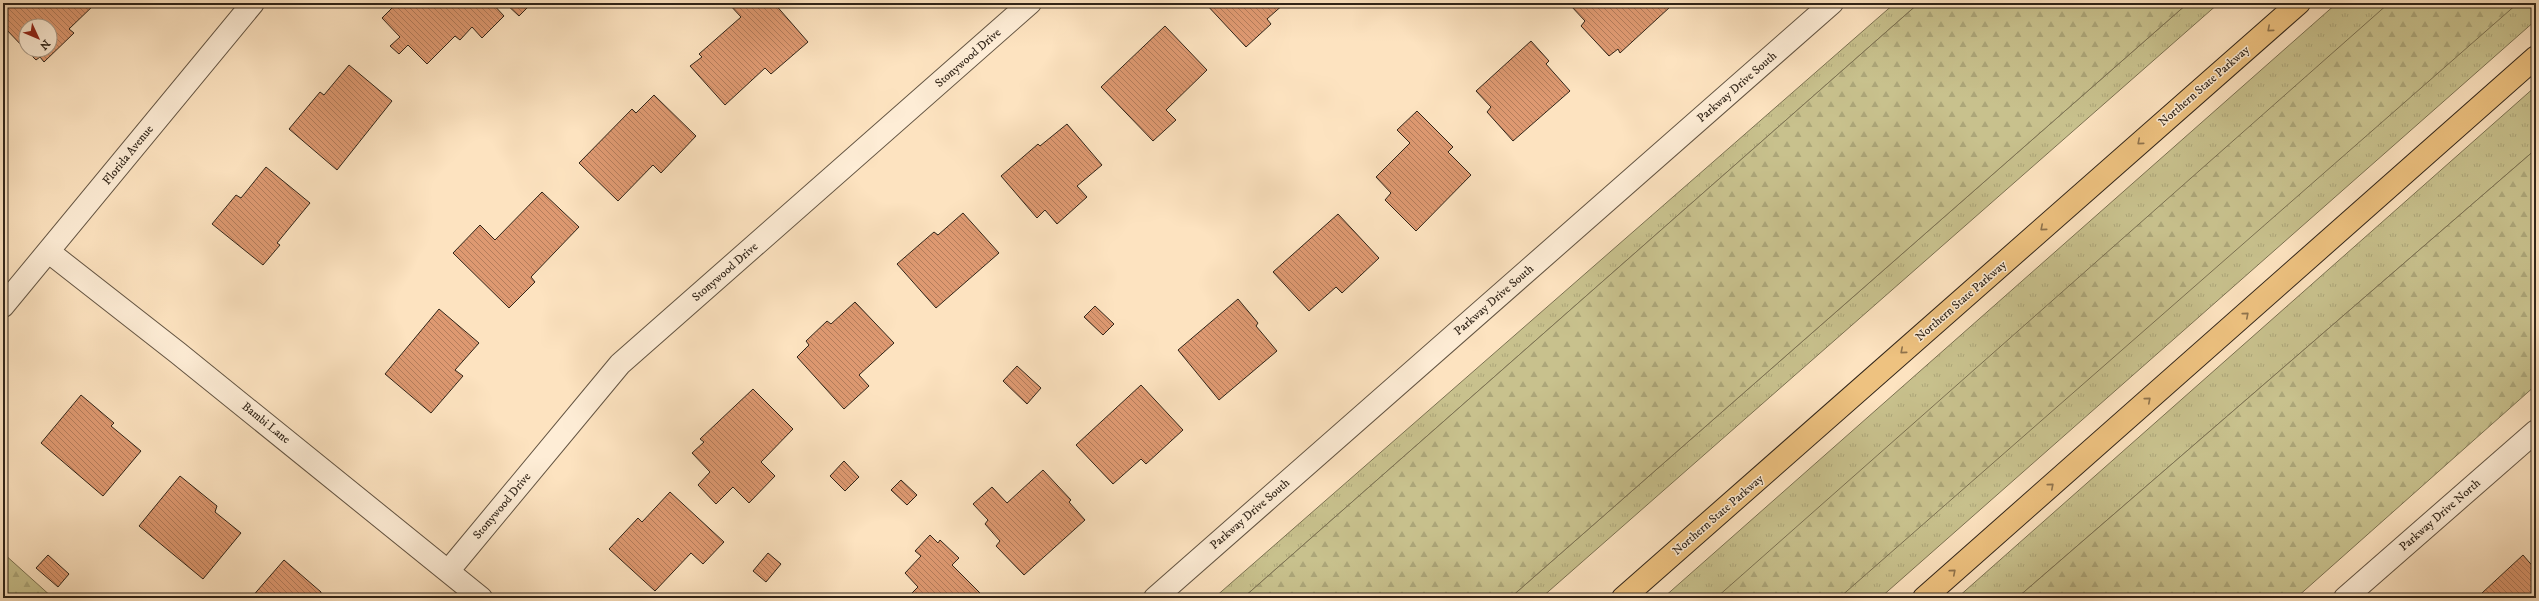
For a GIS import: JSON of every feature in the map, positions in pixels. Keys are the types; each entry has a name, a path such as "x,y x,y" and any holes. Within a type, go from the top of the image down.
{"highway":[{"name":"Northern State Parkway","path":"1623,598 2299,3"},
{"path":"1924,598 2536,57"},
{"path":"1608,598 1712,519"}],"street":[{"name":"Florida Avenue","path":"3,306 253,3"},
{"name":"Stonywood Drive","path":"449,570 620,364 1030,3"},
{"name":"Parkway Drive South","path":"1155,598 1832,3"},
{"name":"Bambi Lane","path":"49,252 178,353 449,570 481,598"},
{"name":"Parkway Drive North","path":"2345,598 2536,431"}],"green space":[{"path":"1895,3 1919,3 1243,598 1214,598"},
{"path":"1919,3 2188,3 1510,598 1243,598"},
{"path":"2188,3 2219,3 1541,598 1510,598"},
{"path":"2337,3 2536,3 2536,20 1880,598 1663,598"},
{"path":"2389,3 2518,3 1839,598 1716,598"},
{"path":"2536,86 2536,149 2017,598 1957,598"},
{"path":"2536,149 2536,385 2296,598 2017,598"},
{"path":"3,553 53,598 3,598"}],"building":[{"path":"3,3 96,3 69,29 74,33 58,48 58,18 18,18 18,42 3,26"},
{"path":"397,3 492,3 504,16 482,38 472,27 460,40 455,36 427,64 408,45 399,54 390,46 400,37 382,18"},
{"path":"505,3 532,3 519,16"},
{"path":"728,3 774,3 808,42 771,74 765,68 725,105 690,66 702,57 699,54 741,17"},
{"path":"1205,3 1285,3 1267,19 1271,24 1246,47"},
{"path":"1575,3 1666,3 1670,7 1620,53 1618,49 1609,56 1581,26 1585,21 1571,6"},
{"path":"1165,26 1207,70 1166,110 1176,120 1153,141 1101,87"},
{"path":"1531,41 1549,61 1546,64 1570,91 1513,141 1487,112 1491,107 1476,91"},
{"path":"41,58 48,58 44,62"},
{"path":"349,65 392,101 337,170 289,129 320,92 324,95"},
{"path":"654,95 696,136 661,173 653,165 618,201 579,163 632,109 636,113"},
{"path":"1417,111 1453,147 1448,152 1471,175 1416,231 1385,200 1391,193 1376,177 1410,143 1397,130"},
{"path":"1067,124 1102,165 1077,186 1087,197 1057,224 1045,210 1037,218 1001,176 1038,144 1040,146"},
{"path":"266,167 310,203 277,243 280,245 263,265 212,224 236,195 241,198"},
{"path":"542,192 579,227 531,277 535,282 509,308 453,253 480,225 495,240"},
{"path":"963,213 999,253 936,308 897,264 934,232 938,235"},
{"path":"1338,214 1379,258 1342,293 1336,287 1309,311 1273,272"},
{"path":"1238,299 1258,323 1256,326 1277,351 1219,400 1178,350"},
{"path":"855,302 894,343 859,375 869,386 844,409 797,357 809,345 806,341 827,321 831,324"},
{"path":"1095,306 1114,324 1103,335 1084,317"},
{"path":"439,309 479,343 455,370 463,376 431,413 385,374"},
{"path":"1017,366 1041,388 1027,404 1003,381"},
{"path":"1141,385 1183,430 1146,464 1141,459 1113,484 1076,445"},
{"path":"753,389 793,429 761,462 775,476 749,503 733,487 716,504 698,485 710,472 692,453 704,442 700,439"},
{"path":"81,395 114,423 111,426 141,451 103,496 41,443"},
{"path":"844,461 859,477 845,491 830,476"},
{"path":"1043,470 1071,500 1069,502 1085,520 1024,575 996,546 1000,541 985,524 988,520 973,504 992,487 1007,503"},
{"path":"180,476 217,506 215,512 241,533 203,579 139,526"},
{"path":"901,480 917,495 907,505 891,490"},
{"path":"670,492 724,542 703,564 691,553 655,591 609,549 638,518 642,522"},
{"path":"930,535 938,543 940,540 959,558 952,565 985,598 907,598 918,587 905,573 921,556 915,551"},
{"path":"768,553 781,564 766,582 753,571"},
{"path":"48,555 69,574 58,587 36,568"},
{"path":"2523,555 2536,570 2536,598 2487,598 2482,593"},
{"path":"284,560 321,592 321,598 251,598"}]}
